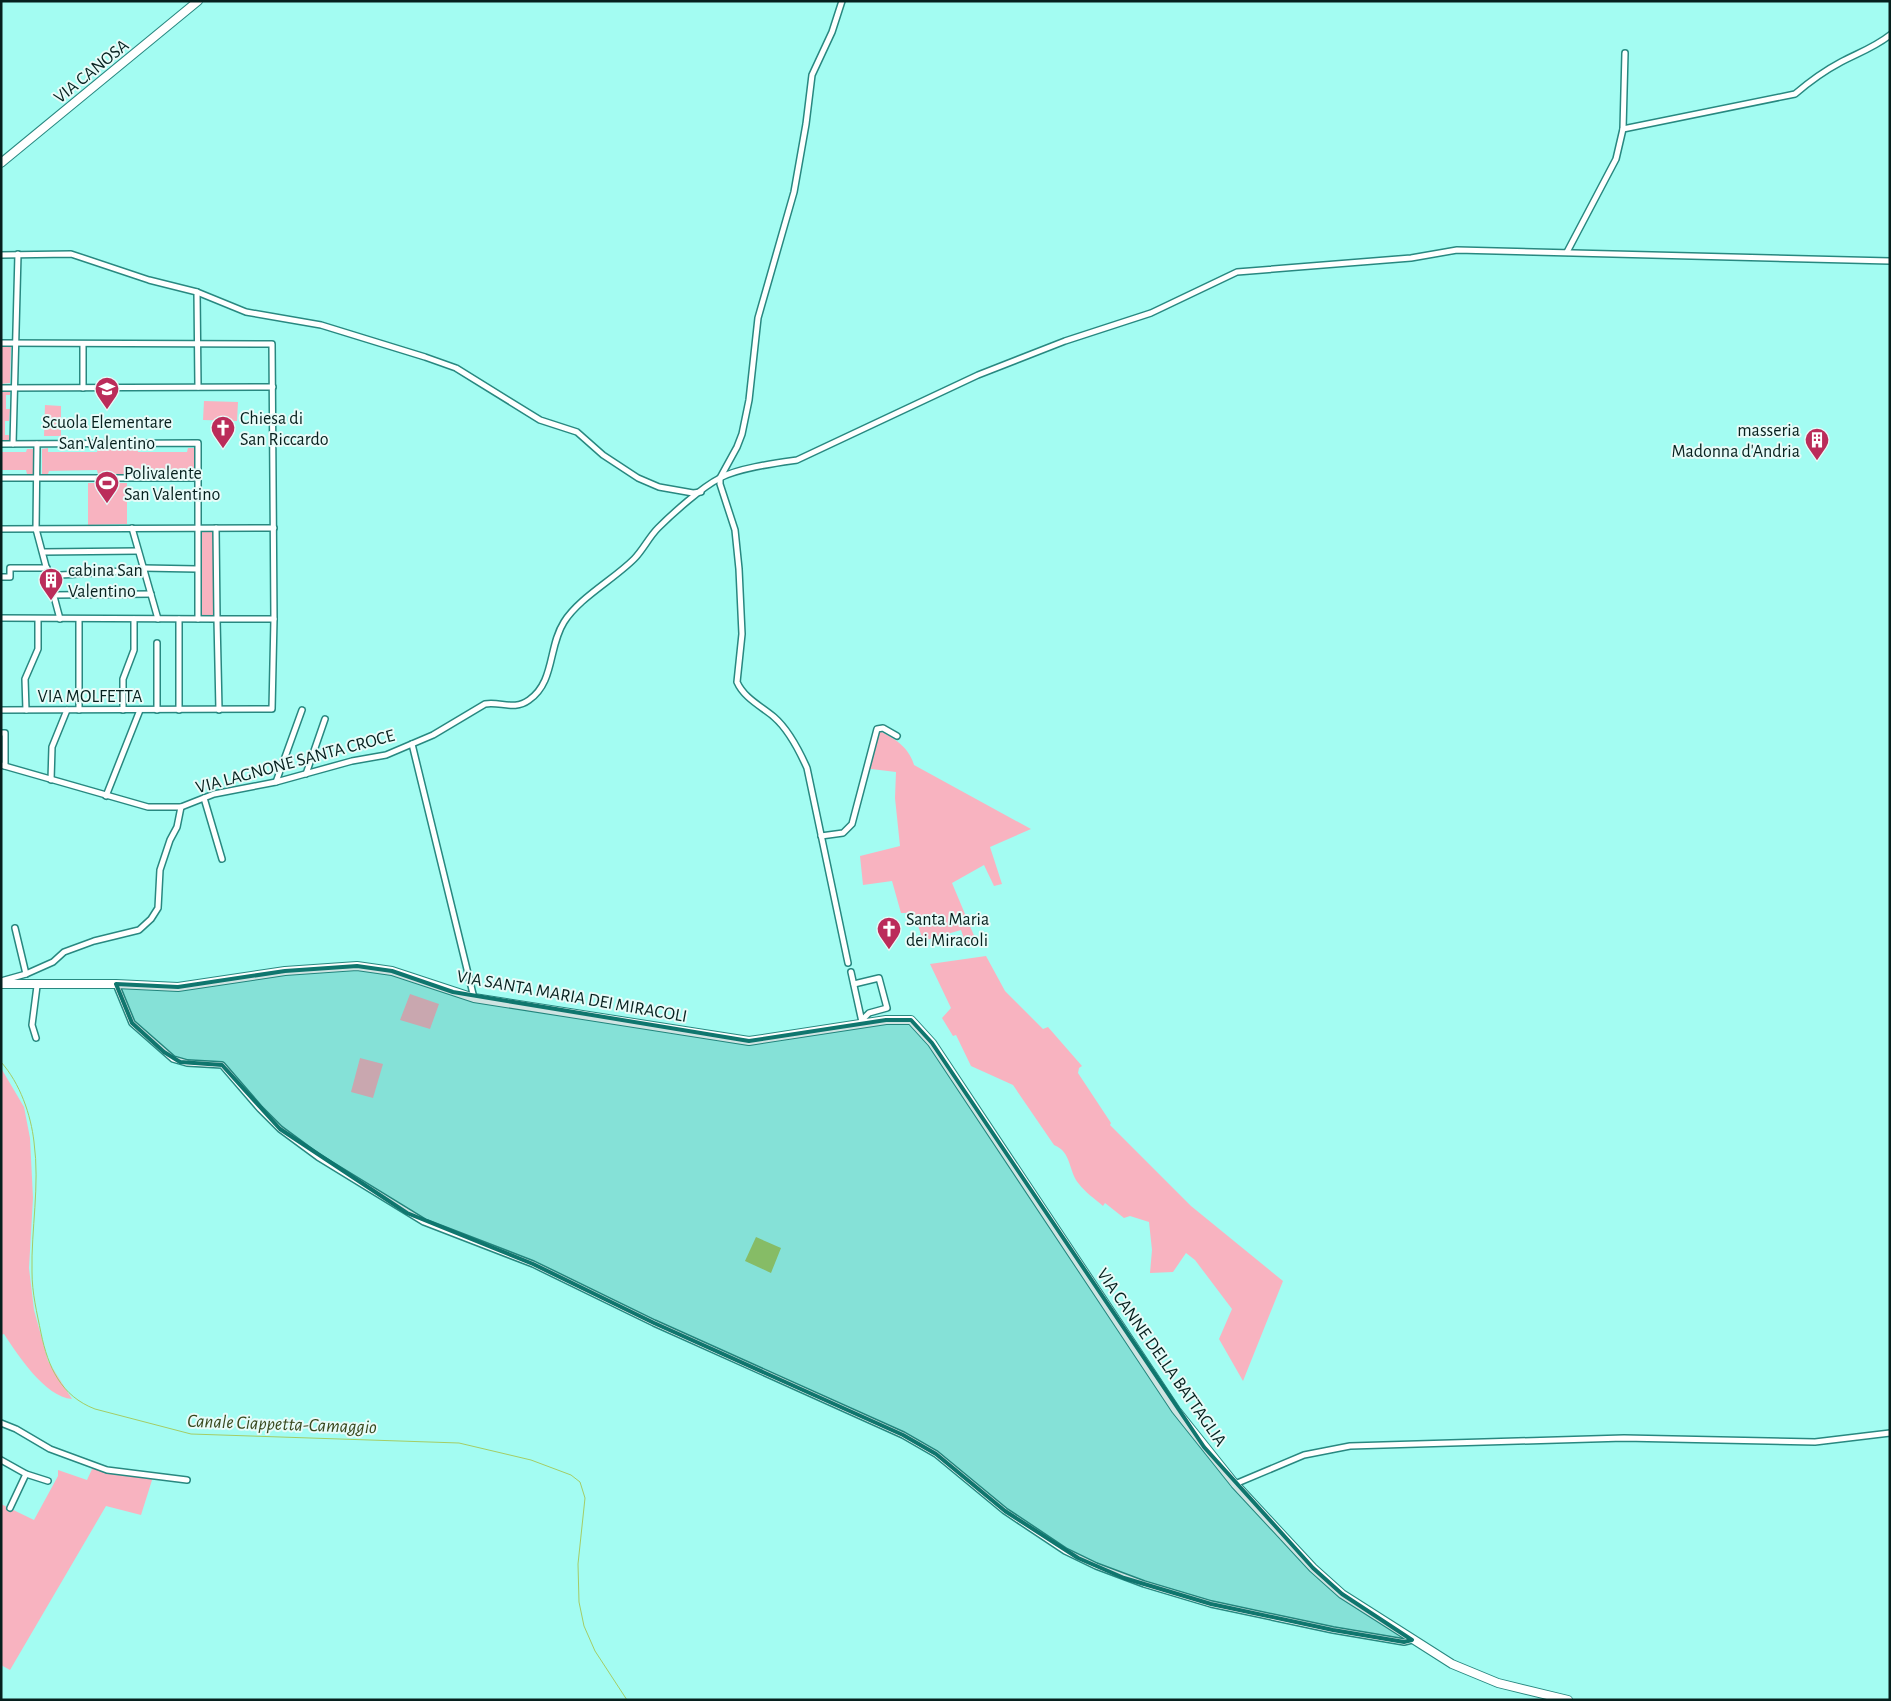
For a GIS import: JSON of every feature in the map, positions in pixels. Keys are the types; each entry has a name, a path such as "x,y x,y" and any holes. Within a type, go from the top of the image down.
{"street":[{"name":"VIA CANOSA","path":"1,163 198,1"},
{"path":"842,1 832,32 812,75 806,124 794,192 758,318 749,400 742,434 720,478 720,484 735,530 739,569 742,634 737,682 740,688 756,704 776,718 798,750 812,785 848,963"},
{"path":"1623,129 1795,94 1815,78 1877,45 1890,35"},
{"path":"1567,252 1616,159 1623,129 1625,53"},
{"path":"720,478 770,464 797,460 978,375 1065,341 1152,313 1237,272 1411,258 1457,250 1890,261"},
{"path":"13,444 18,254"},
{"path":"1,255 71,254 149,280 197,292 246,312 321,325 456,368 540,420 577,432 603,455 638,478 660,487 693,494 701,492"},
{"path":"197,292 196,343 198,387"},
{"path":"1,343 268,343 273,346 274,620 1,618"},
{"path":"83,344 83,388"},
{"path":"1,388 273,387"},
{"path":"1,444 198,443 198,619"},
{"path":"37,444 36,529 60,619"},
{"path":"1,478 197,478"},
{"name":"VIA LAGNONE SANTA CROCE","path":"3,765 106,796 148,806 182,806 214,794 276,782 386,755 446,729 485,704 492,702 512,706 527,701 544,685 558,633 569,615 635,558 657,529 720,478"},
{"path":"1,528 274,528"},
{"path":"132,528 158,619"},
{"path":"216,528 219,710"},
{"path":"43,552 138,551"},
{"path":"1,577 10,577 10,568 47,568"},
{"path":"49,575 96,575 104,571 197,569"},
{"path":"54,595 151,594"},
{"path":"26,710 25,679 38,649 38,619"},
{"path":"79,619 79,710"},
{"path":"123,710 123,679 134,650 134,619"},
{"path":"179,619 179,710"},
{"name":"VIA MOLFETTA","path":"1,710 272,709 274,620"},
{"path":"157,643 157,710"},
{"path":"51,780 52,748 67,710"},
{"path":"106,796 140,710"},
{"path":"276,782 302,710"},
{"path":"306,774 325,719"},
{"path":"821,836 844,833 852,824 877,729 883,728 897,736"},
{"path":"3,733 3,765"},
{"path":"412,744 474,998"},
{"path":"204,798 222,860"},
{"path":"1,983 53,962 64,952 94,941 138,930 151,919 158,908 160,870 170,840 177,827 182,806"},
{"path":"15,928 26,974"},
{"name":"VIA SANTA MARIA DEI MIRACOLI","path":"1,983 37,986 116,984 178,987 302,970 357,966 392,971 474,998 749,1041 863,1022 900,1019"},
{"path":"850,972 863,1022"},
{"path":"854,984 879,978 886,1008 869,1013 863,1022"},
{"path":"116,984 132,1023 173,1059 187,1063 222,1065 280,1129 318,1157 407,1213 424,1222 533,1264 654,1323 903,1435 936,1454 1005,1511 1078,1558 1124,1578 1211,1604 1332,1630 1404,1642 1412,1640"},
{"path":"36,1038 32,1025 37,986"},
{"name":"VIA CANNE DELLA BATTAGLIA","path":"900,1019 911,1020 932,1043 1176,1410 1235,1484 1328,1582 1342,1594 1434,1655 1478,1676 1568,1700"},
{"path":"1,1423 50,1449 108,1470 186,1480"},
{"path":"1235,1484 1304,1455 1350,1446 1624,1438 1815,1442 1890,1433"},
{"path":"1,1460 26,1474 48,1481"},
{"path":"10,1508 26,1474"}],"highlighted area":[{"path":"357,966 392,971 453,992 749,1041 886,1020 911,1020 932,1043 1204,1447 1313,1568 1342,1594 1412,1640 1404,1642 1333,1630 1211,1604 1124,1578 1078,1558 1005,1511 936,1454 903,1435 654,1323 533,1264 407,1213 280,1129 222,1065 180,1062 164,1052 132,1023 116,984 178,987 285,971"}],"shaded area":[{"path":"1,347 11,347 10,383 1,384"},
{"path":"1,391 10,391 10,395 6,395 6,409 10,409 9,421 5,421 5,435 9,435 9,440 1,440"},
{"path":"204,401 238,402 237,421 203,420"},
{"path":"45,405 61,406 61,436 44,436"},
{"path":"48,448 48,452 97,452 98,448 138,448 138,452 187,452 188,448 194,448 194,473 188,473 187,470 139,470 138,474 98,474 97,470 49,471 48,474 42,474 42,449"},
{"path":"27,449 33,449 33,474 27,474 26,470 1,470 1,452 26,452"},
{"name":"Polivalente San Valentino","path":"88,483 127,483 127,524 88,525"},
{"path":"200,532 213,532 213,616 200,616"},
{"path":"880,731 905,748 914,765 1031,829 990,847 1002,884 994,886 984,865 952,883 978,945 967,948 961,930 923,941 914,913 901,913 892,881 863,885 860,856 900,846 895,798 896,772 863,768 875,733"},
{"path":"986,956 1005,991 1043,1029 1048,1027 1082,1066 1079,1068 1078,1073 1111,1123 1110,1125 1191,1206 1283,1281 1243,1381 1219,1339 1232,1309 1195,1260 1186,1253 1173,1272 1150,1273 1152,1250 1149,1222 1130,1216 1124,1218 1105,1203 1103,1206 1090,1195 1081,1187 1076,1179 1064,1152 1054,1145 1013,1085 971,1066 956,1035 953,1036 942,1018 951,1008 930,964"},
{"path":"410,994 439,1004 430,1029 400,1020"},
{"path":"360,1058 383,1064 373,1098 351,1092"},
{"path":"1,1068 24,1107 30,1138 33,1198 29,1268 34,1310 48,1361 72,1399 52,1391 42,1383 33,1374 4,1334 1,1335"},
{"path":"756,1237 781,1248 771,1273 745,1261"},
{"path":"93,1467 120,1475 153,1477 141,1515 106,1506 10,1670 1,1665 1,1504 34,1520 58,1476 58,1470 87,1480"}],"waterway":[{"name":"Canale Ciappetta-Camaggio","path":"1,1062 8,1070 24,1100 32,1132 36,1158 32,1280 44,1345 52,1369 65,1388 73,1396 95,1409 191,1434 459,1443 531,1460 571,1475 580,1482 585,1498 578,1564 579,1602 584,1626 595,1651 627,1700"}],"place":[{"name":"Scuola Elementare San Valentino","path":"107,410"},
{"name":"Chiesa di San Riccardo","path":"223,449"},
{"name":"masseria Madonna d'Andria","path":"1817,461"},
{"name":"Polivalente San Valentino","path":"107,504"},
{"name":"cabina San Valentino","path":"51,601"},
{"name":"Santa Maria dei Miracoli","path":"889,950"}]}
